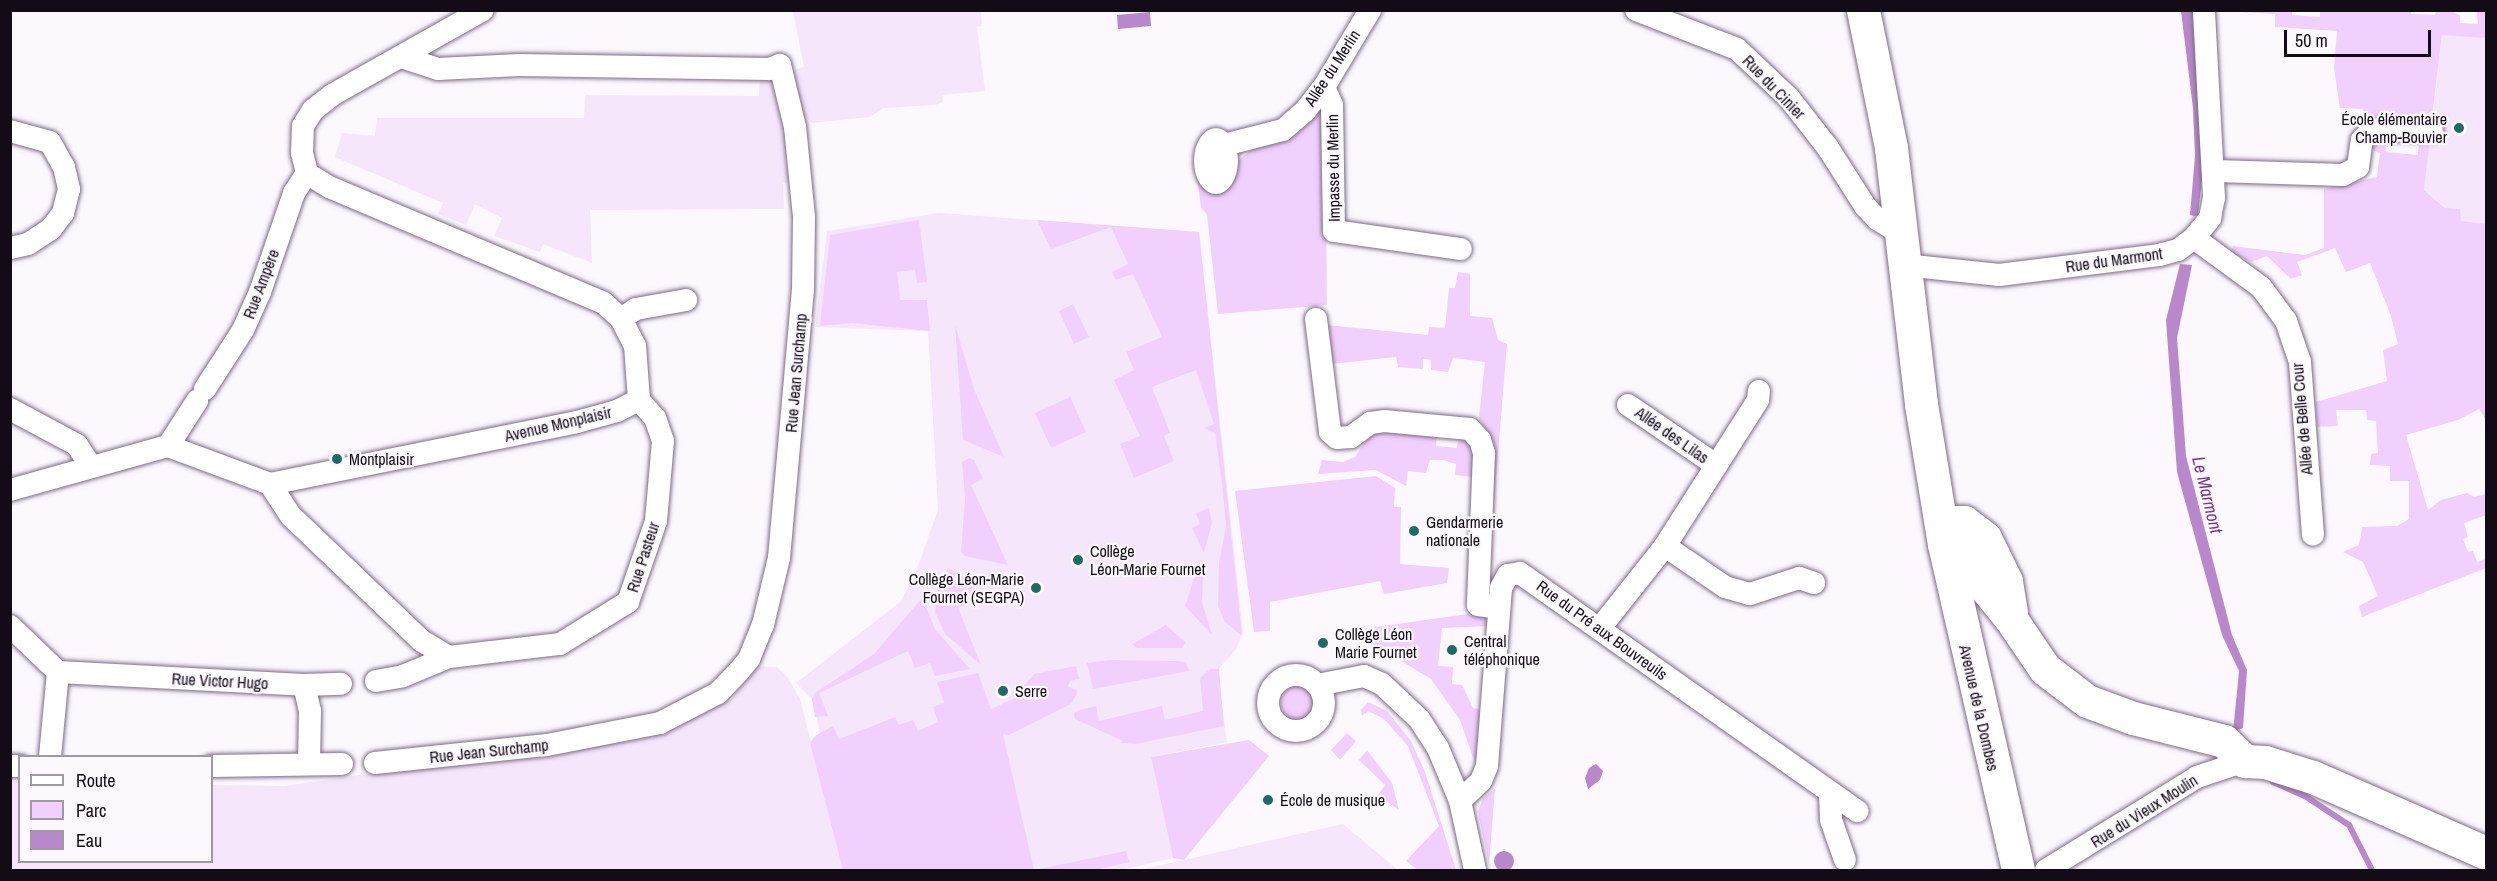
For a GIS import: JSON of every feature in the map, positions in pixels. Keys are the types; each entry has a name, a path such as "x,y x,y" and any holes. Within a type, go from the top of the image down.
{"main road":[{"name":"Avenue de la Dombes","path":"1863,10 1891,148 1902,250 1942,533 2018,870"},
{"path":"1942,533 2011,619 2045,669 2073,693 2133,718 2224,741 2246,761 2265,762 2313,777 2487,853"}],"street":[{"name":"Allée du Merlin","path":"1224,145 1283,130 1324,87 1370,10"},
{"name":"Rue du Cinier","path":"1636,10 1737,49 1790,98 1828,148 1865,206 1902,250"},
{"name":"Rue du Marmont","path":"1902,250 2000,275 2159,255 2194,238 2210,218 2216,171 2204,10"},
{"path":"478,11 404,58 332,95 312,110 303,126 302,153 307,173 329,187 604,303 621,319 635,346 639,400"},
{"name":"Rue Jean Surchamp","path":"375,763 547,745 660,723 718,693 739,671 749,659 763,625 779,558 803,290 804,217 795,127 780,64 769,69 519,65 438,69 404,58"},
{"name":"Impasse du Merlin","path":"1324,87 1332,105 1334,231 1461,249"},
{"path":"2216,171 2343,175 2358,167 2362,140 2369,133 2378,130 2432,131"},
{"path":"10,131 50,142 64,167 69,189 63,213 51,230 28,244 10,249"},
{"name":"Rue Ampère","path":"168,446 243,330 260,292 294,193 307,173"},
{"name":"Allée de Belle Cour","path":"2194,238 2261,287 2286,321 2300,363 2313,535"},
{"path":"621,319 636,309 686,300"},
{"path":"1316,319 1330,432 1337,438 1351,437 1370,423 1384,421 1470,429 1480,440 1484,453 1478,605 1499,608"},
{"path":"1600,628 1665,546 1758,400 1759,391"},
{"name":"Avenue Monplaisir","path":"270,484 577,422 617,411 639,400"},
{"name":"Rue Pasteur","path":"376,681 403,676 449,657 560,644 628,603 656,521 663,441 655,418 639,400"},
{"name":"Allée des Lilas","path":"1628,405 1716,465"},
{"path":"10,409 77,445 90,465"},
{"path":"10,490 90,465 168,446 270,484 291,516 422,641 449,657"},
{"path":"1665,546 1725,587 1750,594 1799,578 1814,583"},
{"name":"Rue du Pré aux Bouvreuils","path":"1460,801 1481,781 1487,766 1499,608 1508,575 1520,573 1857,811"},
{"path":"10,626 58,672 50,755"},
{"name":"Rue Victor Hugo","path":"58,672 304,685"},
{"path":"1317,685 1364,676 1396,695 1419,719 1438,748 1460,801 1474,870"},
{"path":"309,763 310,711 304,685 341,684"},
{"name":"Rue du Vieux Moulin","path":"2046,870 2197,777 2246,761"},
{"path":"213,766 342,764"},
{"path":"1830,792 1831,820 1845,860"}],"shaded area":[{"path":"793,11 981,11 982,26 977,27 985,91 942,95 943,102 935,105 883,108 870,117 812,123 795,106 791,71 804,67"},
{"name":"École élémentaire Champ-Bouvier","path":"2443,26 2486,31 2486,235 2477,234 2424,190"},
{"path":"760,77 778,79 790,182 783,183 784,209 590,210 592,263 543,244 540,252 494,236 502,218 475,204 466,225 438,214 443,203 335,157 342,133 375,136 377,118 584,118 585,95 759,96"},
{"name":"Collège Léon-Marie Fournet","path":"939,213 1199,232 1243,632 1237,648 1217,671 1227,742 1151,757 1173,858 1121,870 11,870 11,782 18,782 18,863 213,863 213,785 285,786 664,730 732,699 755,666 777,667 788,678 800,699 811,742 820,733 812,699 796,683 900,602 913,580 938,510 928,331 815,327 827,231"},
{"path":"1343,824 1398,870 1138,870 1184,860"}],"green space":[{"path":"2411,10 2411,14 2435,15 2436,11 2453,11 2460,16 2460,23 2478,24 2477,12 2486,12 2486,38 2442,35 2432,117 2422,123 2363,125 2363,109 2340,108 2334,68 2337,31 2275,27 2275,14 2225,11 2292,11 2292,15 2320,17 2320,11"},
{"path":"1316,111 1325,113 1327,305 1218,314 1207,215 1201,208 1197,176 1223,173 1261,142"},
{"path":"2386,138 2386,152 2418,155 2419,139 2430,139 2424,190 2445,208 2460,209 2461,221 2486,224 2486,420 2479,409 2458,420 2406,435 2428,510 2441,500 2467,493 2474,497 2486,494 2486,515 2464,523 2468,537 2463,539 2468,552 2473,551 2477,562 2486,559 2486,568 2362,617 2359,606 2378,596 2363,562 2343,552 2359,545 2362,527 2397,526 2409,519 2409,481 2390,481 2390,466 2370,465 2371,454 2378,453 2376,421 2367,420 2366,410 2336,410 2338,426 2317,427 2316,402 2387,381 2383,350 2398,344 2391,316 2370,263 2346,272 2335,248 2297,262 2302,275 2291,279 2267,256 2251,262 2231,252 2233,246 2305,255 2324,248 2324,189 2377,177 2380,153 2368,148 2372,141"},
{"path":"919,220 927,282 917,283 915,270 897,272 900,300 927,300 930,331 852,323 820,326 830,235"},
{"path":"1037,220 1199,232 1242,636 1224,621 1218,606 1219,563 1226,526 1222,482 1215,433 1204,428 1214,424 1196,370 1152,387 1170,432 1164,436 1174,461 1134,478 1120,444 1140,436 1114,380 1134,370 1126,352 1162,337 1133,274 1116,280 1112,272 1128,264 1111,227 1051,249"},
{"path":"1458,272 1470,274 1470,316 1492,318 1498,340 1507,344 1494,503 1487,486 1488,435 1479,417 1485,362 1453,358 1448,372 1431,370 1431,360 1423,359 1423,369 1398,367 1396,357 1331,364 1326,325 1428,335 1429,327 1445,328 1449,288 1455,288"},
{"path":"1073,304 1089,337 1074,344 1059,311"},
{"path":"955,325 974,389 1004,457 963,440"},
{"path":"1070,397 1086,432 1051,448 1035,413"},
{"path":"1373,430 1437,434 1436,446 1457,448 1459,436 1474,441 1473,477 1455,475 1456,464 1443,460 1430,460 1426,473 1408,471 1406,486 1376,470 1318,474 1322,460 1343,462 1355,457"},
{"path":"969,458 974,460 983,479 971,485 1008,565 965,556 961,552 965,498 962,462"},
{"path":"1376,476 1395,488 1394,507 1401,507 1400,564 1449,568 1447,583 1384,594 1380,581 1270,602 1270,631 1254,632 1235,491"},
{"path":"1209,508 1212,523 1204,553 1192,528 1200,524 1196,513"},
{"path":"1200,560 1204,561 1202,602 1212,635 1185,606"},
{"path":"948,568 970,580 978,598 958,608 981,665 945,634 935,612 938,583"},
{"path":"928,591 927,609 935,629 970,669 935,676 930,663 915,668 908,651 819,693 828,716 815,717 812,699 815,693 874,654"},
{"path":"1475,613 1485,617 1489,626 1442,628 1438,666 1453,667 1452,684 1462,685 1473,708 1480,709 1479,757 1475,763 1460,720 1431,679 1368,641 1342,635 1341,632"},
{"path":"1166,625 1185,642 1183,648 1137,648 1132,644"},
{"path":"1109,660 1186,662 1189,671 1093,689 1087,663"},
{"path":"1076,666 1079,679 1070,681 1068,686 1078,691 1071,704 1009,735 1003,734 1034,870 843,870 810,743 815,736 833,726 839,739 895,717 899,725 913,720 918,731 938,722 933,707 944,703 937,682 978,673 991,709 1024,694 1022,688 1034,674"},
{"path":"1210,669 1219,669 1224,726 1135,744 1121,743 1123,741 1075,719 1074,713 1096,706 1099,721 1162,706 1165,720 1203,711 1200,678"},
{"path":"1298,686 1310,691 1315,703 1310,715 1298,720 1286,715 1281,703 1286,691"},
{"path":"1368,702 1387,711 1411,741 1425,772 1456,870 1418,870 1406,861 1439,826 1408,746 1384,719 1368,711 1362,716 1361,710"},
{"path":"1347,733 1356,741 1340,760 1331,750"},
{"path":"1249,740 1269,756 1184,860 1173,858 1151,757"},
{"path":"1367,750 1392,783 1399,810 1378,795 1385,785 1359,760"},
{"path":"1495,789 1489,865 1478,812 1483,798"},
{"path":"1126,851 1129,862 1096,870 1034,870"}],"water":[{"path":"2181,11 2193,11 2204,161 2198,215 2194,216 2190,215 2195,156 2193,108"},
{"path":"1150,12 1151,26 1118,29 1117,15"},
{"path":"2180,264 2192,265 2177,338 2186,456 2232,635 2247,670 2243,728 2233,732 2239,671 2222,635 2177,472 2166,320"},
{"path":"1596,764 1603,771 1600,780 1588,789 1585,778 1589,768"},
{"path":"1504,851 1511,854 1514,861 1511,868 1504,871 1497,868 1494,861 1497,854"}],"waterway":[{"name":"Le Marmont","path":"2273,782 2305,796 2349,825 2372,870"}],"place":[{"name":"École élémentaire Champ-Bouvier","path":"2459,128"},
{"name":"Montplaisir","path":"337,459"},
{"name":"Gendarmerie nationale","path":"1414,531"},
{"name":"Collège Léon-Marie Fournet","path":"1078,560"},
{"name":"Collège Léon-Marie Fournet (SEGPA)","path":"1036,588"},
{"name":"Collège Léon Marie Fournet","path":"1323,643"},
{"name":"Central téléphonique","path":"1452,650"},
{"name":"Serre","path":"1003,691"},
{"name":"École de musique","path":"1268,800"}]}
